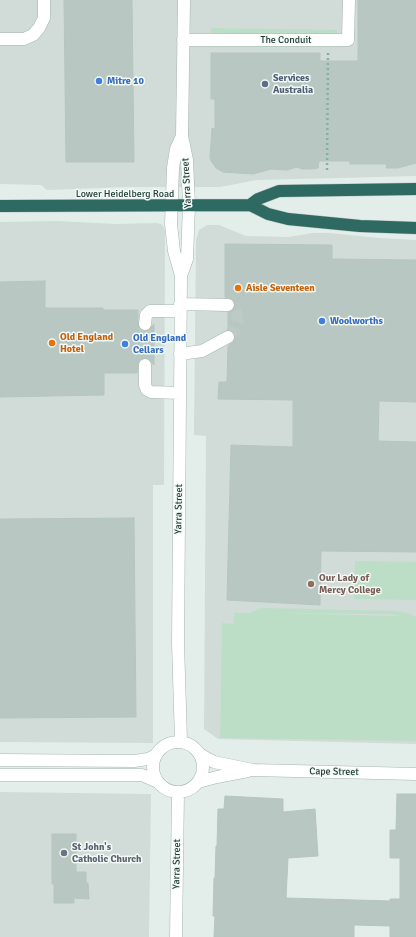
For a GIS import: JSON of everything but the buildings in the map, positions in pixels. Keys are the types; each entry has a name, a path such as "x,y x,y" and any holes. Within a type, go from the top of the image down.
{"highway":[{"name":"Lower Heidelberg Road","path":"250,205 258,199 278,191 416,189"},
{"name":"Lower Heidelberg Road","path":"0,206 250,205 268,214 288,219 360,226 416,228"}],"street":[{"path":"0,39 24,39 33,35 39,28 44,18 44,0"},
{"name":"Yarra Street","path":"180,276 187,259 189,205 186,160 182,136 184,0"},
{"name":"The Conduit","path":"183,40 348,40 349,0"},
{"name":"Yarra Street","path":"181,742 178,643 180,276 173,239 172,181 176,149 182,136"},
{"path":"145,324 146,315 150,311 228,305"},
{"path":"180,354 202,351 228,337"},
{"path":"145,365 145,385 147,390 151,392 180,393"},
{"path":"0,775 142,775 158,782 164,788 178,792 186,791 193,787 202,776 204,769 201,756 193,746 187,743 173,742 166,744 156,755 153,769 158,782"},
{"path":"0,760 134,761 148,759 156,755"},
{"name":"Cape Street","path":"201,756 214,762 253,770 416,774"},
{"name":"Cape Street","path":"198,782 253,770"},
{"name":"Yarra Street","path":"176,937 178,792"}],"path":[{"path":"327,170 328,40"}],"shaded area":[{"path":"0,0 416,0 416,176 257,180 220,187 127,187 47,190 41,185 0,184"},
{"path":"57,221 116,224 156,223 161,224 164,227 165,232 164,485 153,485 153,743 0,742 0,222"},
{"path":"207,225 219,225 246,236 288,237 313,233 329,233 416,240 416,744 218,739 204,729 206,436 194,435 196,240 199,230"},
{"path":"0,792 151,794 149,937 0,937"}],"green space":[{"path":"211,28 337,30 337,34 211,33"},
{"path":"355,561 416,562 416,600 354,599"},
{"path":"261,608 397,611 408,613 416,617 416,741 220,738 222,623 234,624 234,613 249,613","holes":["266,613 390,614 402,616"]}],"tunnel":[{"path":"228,305 232,306 236,312 238,321 235,330 228,337"},
{"path":"145,324 145,365"}],"place":[{"name":"Mitre 10","path":"99,81"},
{"name":"Services Australia","path":"265,84"},
{"name":"Aisle Seventeen","path":"238,288"},
{"name":"Woolworths","path":"322,321"},
{"name":"Old England Hotel","path":"52,343"},
{"name":"Old England Cellars","path":"125,344"},
{"name":"Our Lady of Mercy College","path":"311,584"},
{"name":"St John's Catholic Church","path":"64,853"}]}
